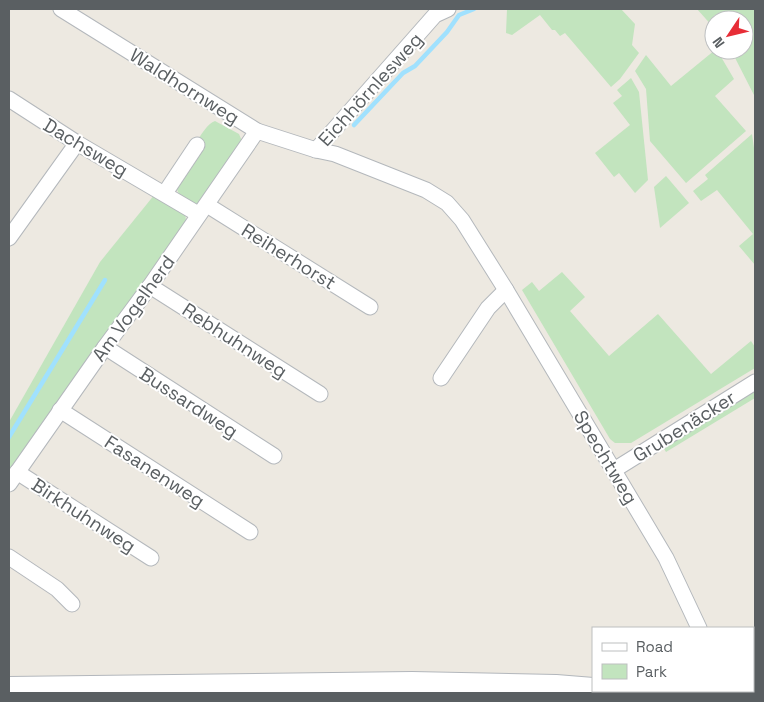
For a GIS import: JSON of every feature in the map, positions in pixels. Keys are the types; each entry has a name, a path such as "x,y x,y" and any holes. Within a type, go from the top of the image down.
{"main road":[{"path":"9,687 412,682 591,686"}],"street":[{"name":"Waldhornweg","path":"61,9 257,131 316,150"},
{"name":"Eichhörnlesweg","path":"316,150 435,16 448,9"},
{"name":"Dachsweg","path":"9,99 77,143 165,194 203,210"},
{"name":"Am Vogelherd","path":"13,478 150,286 257,131"},
{"path":"10,233 77,143"},
{"path":"165,194 197,145"},
{"name":"Spechtweg","path":"316,150 335,154 426,190 446,203 462,220 666,558 699,627"},
{"name":"Reiherhorst","path":"203,210 370,307"},
{"name":"Rebhuhnweg","path":"150,286 320,394"},
{"path":"441,378 488,308 506,290"},
{"name":"Bussardweg","path":"105,347 274,456"},
{"name":"Grubenäcker","path":"614,470 755,382"},
{"name":"Fasanenweg","path":"60,410 250,532"},
{"name":"Birkhuhnweg","path":"13,478 151,558"},
{"path":"9,556 57,589 72,604"}],"green space":[{"path":"507,9 621,9 635,24 632,45 639,53 620,79 611,87 565,33 560,36 555,30 552,30 540,15 512,35 506,33"},
{"path":"697,9 755,9 755,97 736,60 754,60 754,10 704,10 704,17"},
{"path":"646,55 671,86 704,59 723,60 734,79 715,96 746,131 686,183 650,141 646,89 635,71"},
{"path":"631,78 639,92 648,180 635,193 619,173 614,177 595,153 630,125 613,103 622,96 617,90"},
{"path":"215,121 239,134 242,141 198,204 194,204 182,198 176,183 204,130"},
{"path":"752,134 755,155 755,265 739,246 753,234 717,190 701,201 693,191 708,179 705,175"},
{"path":"666,176 689,203 660,228 654,187"},
{"path":"155,194 185,212 186,221 9,471 9,422 100,262"},
{"path":"562,272 585,297 570,311 609,356 658,314 711,374 751,341 755,347 755,368 631,443 615,443 610,439 522,290 532,282 539,291"},
{"path":"755,391 755,398 666,452 663,447"}],"waterway":[{"path":"354,125 403,73 415,66 447,32 459,15 474,9"},
{"path":"9,437 105,280"}]}
